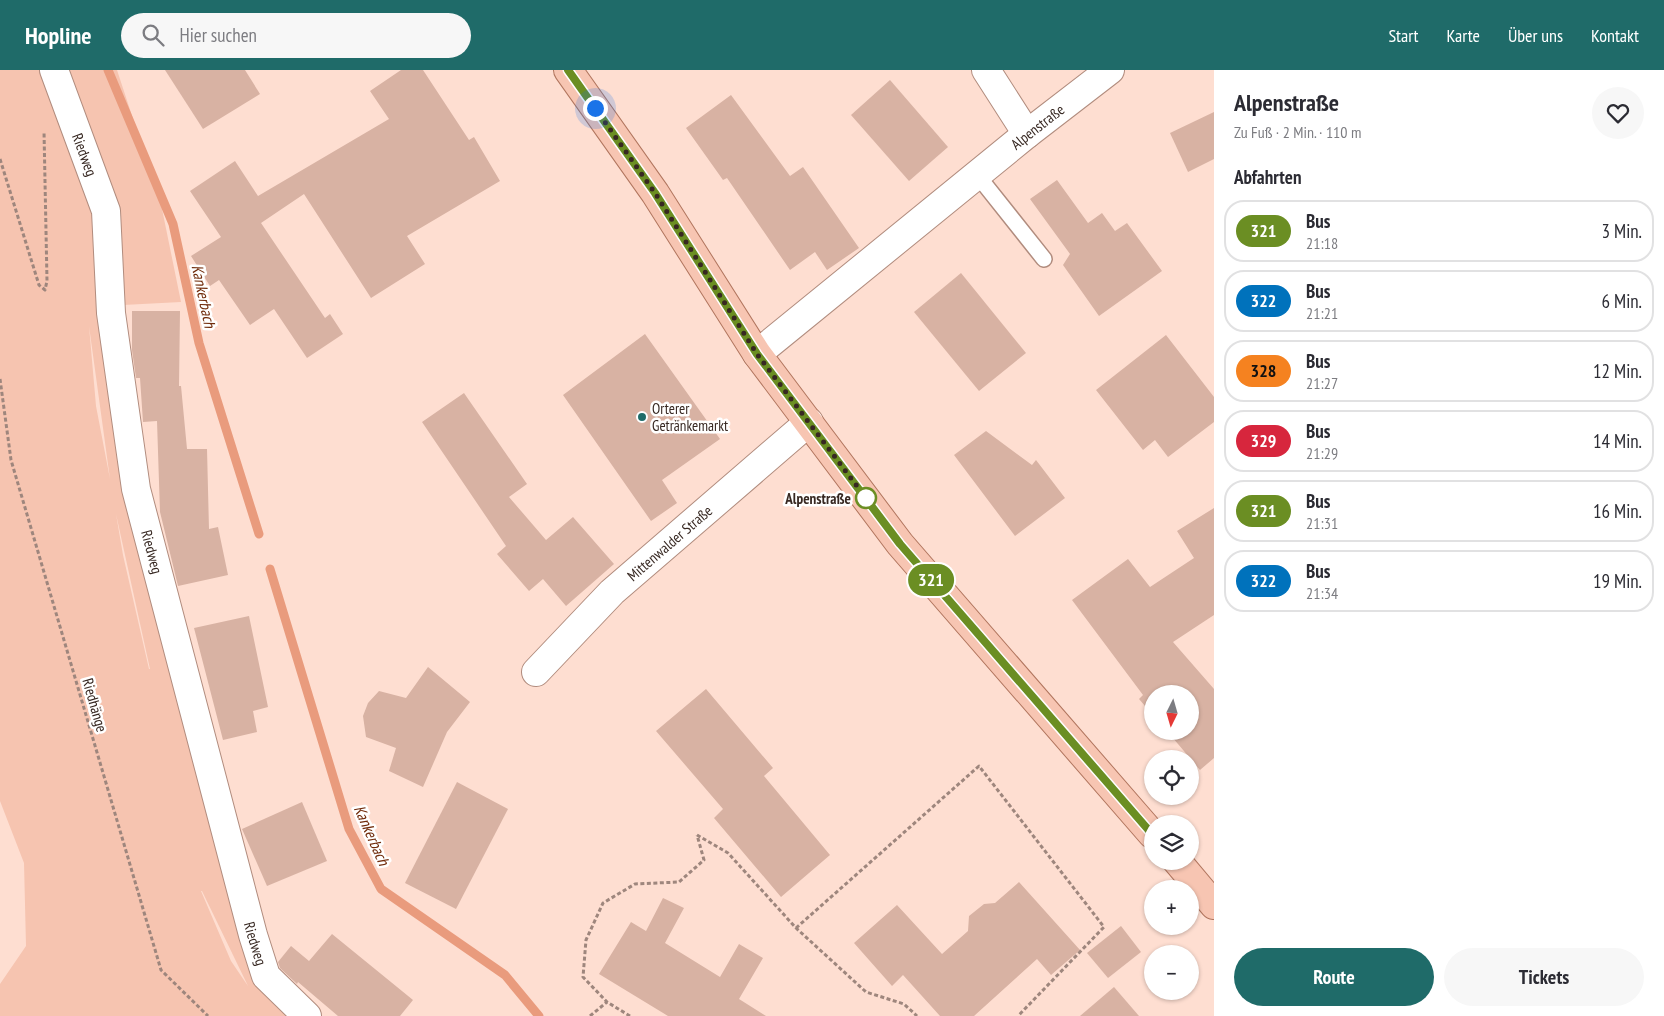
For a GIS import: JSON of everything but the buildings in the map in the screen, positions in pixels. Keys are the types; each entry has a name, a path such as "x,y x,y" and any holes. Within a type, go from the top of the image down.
{"main road":[{"path":"568,70 655,193 757,354 900,544 1144,825"},
{"path":"1185,870 1214,905"}],"street":[{"name":"Riedweg","path":"54,70 106,211 111,313 136,489 248,916 266,976 307,1016"},
{"path":"986,70 1027,134"},
{"name":"Alpenstraße","path":"757,354 1104,72"},
{"name":"Mittenwalder Straße","path":"536,672 612,592 809,422"}],"lane":[{"path":"978,176 1044,260"}],"path":[{"path":"0,159 39,285 45,290 47,281 44,128"},
{"name":"Riedhänge","path":"0,379 11,460 161,970 208,1016"},
{"path":"796,928 980,766 1104,927 1018,1016"},
{"path":"630,1016 607,1002 583,977 586,940 603,903 635,884 679,882 704,860 697,836 728,853 796,928 866,992 904,1004 917,1016"},
{"path":"590,1016 607,1002"}],"shaded area":[{"path":"0,70 117,70 161,204 181,302 104,306 226,874 294,1016 0,1016 0,984 26,946 24,863 0,801","holes":["89,326 110,479 96,406","116,514 150,669 149,669 123,555","201,891 248,986 231,961"]}],"waterway":[{"name":"Kankerbach","path":"108,70 173,224 199,343 259,534"},
{"name":"Kankerbach","path":"270,569 349,829 381,889 505,975 539,1016"}],"bus line":[{"name":"321","path":"568,70 655,193 757,354 900,544 1144,825"}],"place":[{"name":"Orterer Getränkemarkt","path":"642,417"},
{"name":"Alpenstraße","path":"866,498"}],"route":[{"path":"595,108 655,193 757,354 866,498"}]}
